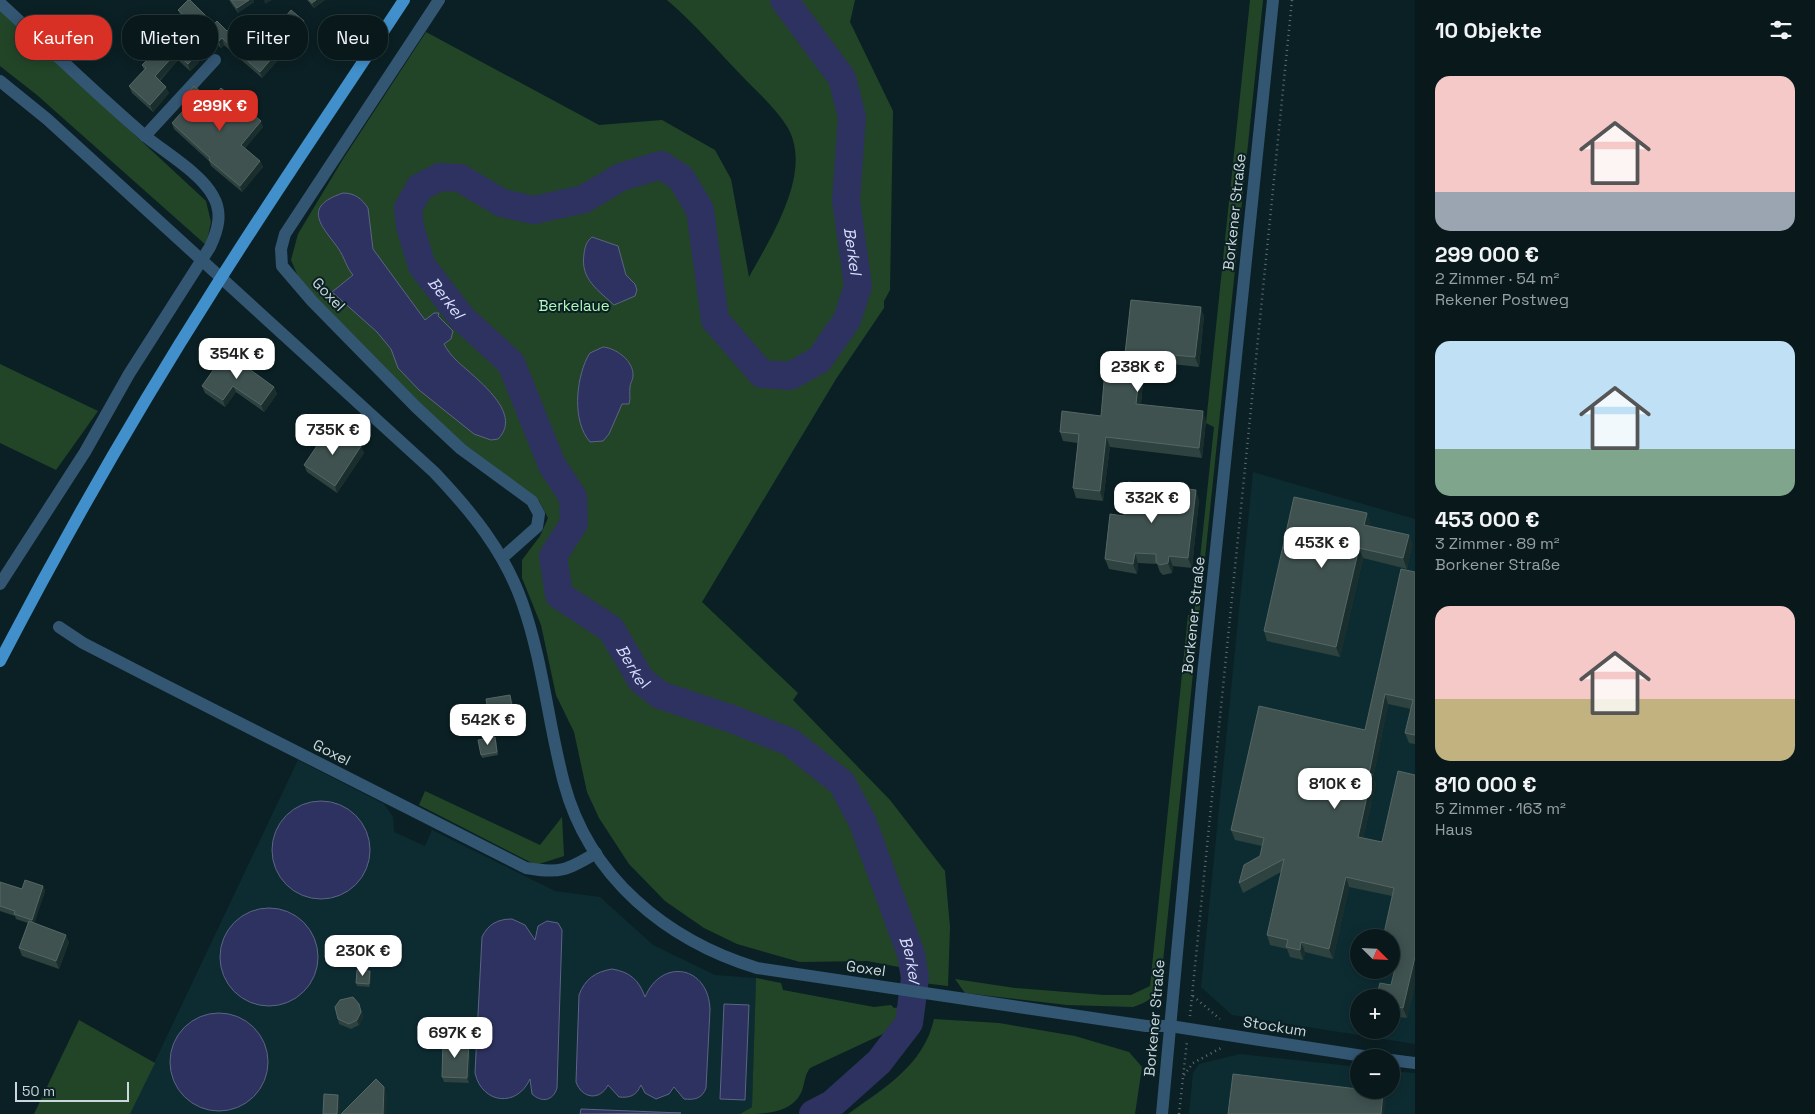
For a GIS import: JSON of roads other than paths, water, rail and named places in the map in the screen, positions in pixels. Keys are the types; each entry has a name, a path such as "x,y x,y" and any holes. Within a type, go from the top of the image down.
{"main road":[{"path":"0,661 91,492 143,405 241,247 404,0"}],"street":[{"name":"Goxel","path":"439,0 285,234 281,249 282,266 312,301 460,449 532,500 539,514 537,527 502,558"},
{"name":"Borkener Straße","path":"1162,1114 1230,400 1273,0"},
{"path":"0,3 145,136 201,181 213,195 217,205 219,224 217,232 201,260 129,374 85,452 0,584"},
{"path":"145,136 215,60"},
{"name":"Goxel","path":"0,81 47,119 434,472 483,528 502,558 522,601 534,642 566,789 578,821 596,853 618,882 647,911 677,933 705,949 756,968 1146,1026 1170,1026"},
{"name":"Goxel","path":"59,627 83,643 526,868 550,872 568,869 596,853"},
{"name":"Stockum","path":"1170,1026 1350,1054"},
{"path":"1400,1062 1415,1064"}],"water":[{"path":"343,193 355,195 366,205 368,208 373,249 425,320 434,313 439,313 438,316 453,331 451,339 444,344 446,348 493,395 501,406 505,418 505,429 498,439 491,440 474,434 419,390 398,368 391,349 377,332 332,292 353,275 321,225 319,211 322,204 330,198"},
{"path":"592,237 618,246 626,275 635,284 637,290 635,296 614,305 591,283 583,263 585,247"},
{"path":"603,347 623,356 631,365 633,376 630,386 630,402 629,404 622,404 609,434 603,441 590,442 580,423 578,389 587,358 590,353"},
{"path":"321,801 331,802 348,809 362,823 369,840 369,860 362,877 348,891 331,898 321,899 311,898 294,891 280,877 273,860 272,850 273,840 280,823 294,809 311,802"},
{"path":"269,908 279,909 296,916 310,930 317,947 317,967 310,984 296,998 279,1005 269,1006 259,1005 242,998 228,984 221,967 220,957 221,947 228,930 242,916 259,909"},
{"path":"512,919 525,925 535,940 538,926 547,921 558,923 562,930 557,1088 553,1096 547,1099 540,1099 532,1094 530,1079 517,1095 509,1098 492,1096 479,1083 475,1073 482,937 494,923"},
{"path":"612,969 624,972 637,981 645,997 653,984 662,976 673,972 684,972 693,976 702,984 708,995 710,1010 706,1088 700,1097 684,1099 674,1087 669,1094 656,1099 645,1093 641,1085 635,1094 626,1097 619,1097 608,1085 605,1090 596,1096 587,1095 579,1088 576,1082 579,995 591,977"},
{"path":"724,1004 749,1005 745,1100 720,1099"},
{"path":"219,1013 229,1014 246,1021 260,1035 267,1052 267,1072 260,1089 246,1103 229,1110 219,1111 209,1110 192,1103 178,1089 171,1072 170,1062 171,1052 178,1035 192,1021 209,1014"},
{"path":"581,1109 681,1113 580,1114"}],"waterway":[{"name":"Berkel","path":"784,0 842,78 852,117 846,200 858,286 847,320 819,360 790,376 762,374 715,320 700,210 681,178 661,165 621,177 584,199 534,210 502,203 460,178 440,177 420,187 408,208 410,227 422,266 462,318 511,363 552,465 573,497 574,523 553,556 559,595 611,629 641,680 660,695 732,719 790,742 842,783 863,823 911,954 915,978 909,1023 879,1062 832,1104 813,1114"}],"park label":[{"name":"Berkelaue","path":"574,305"}]}
